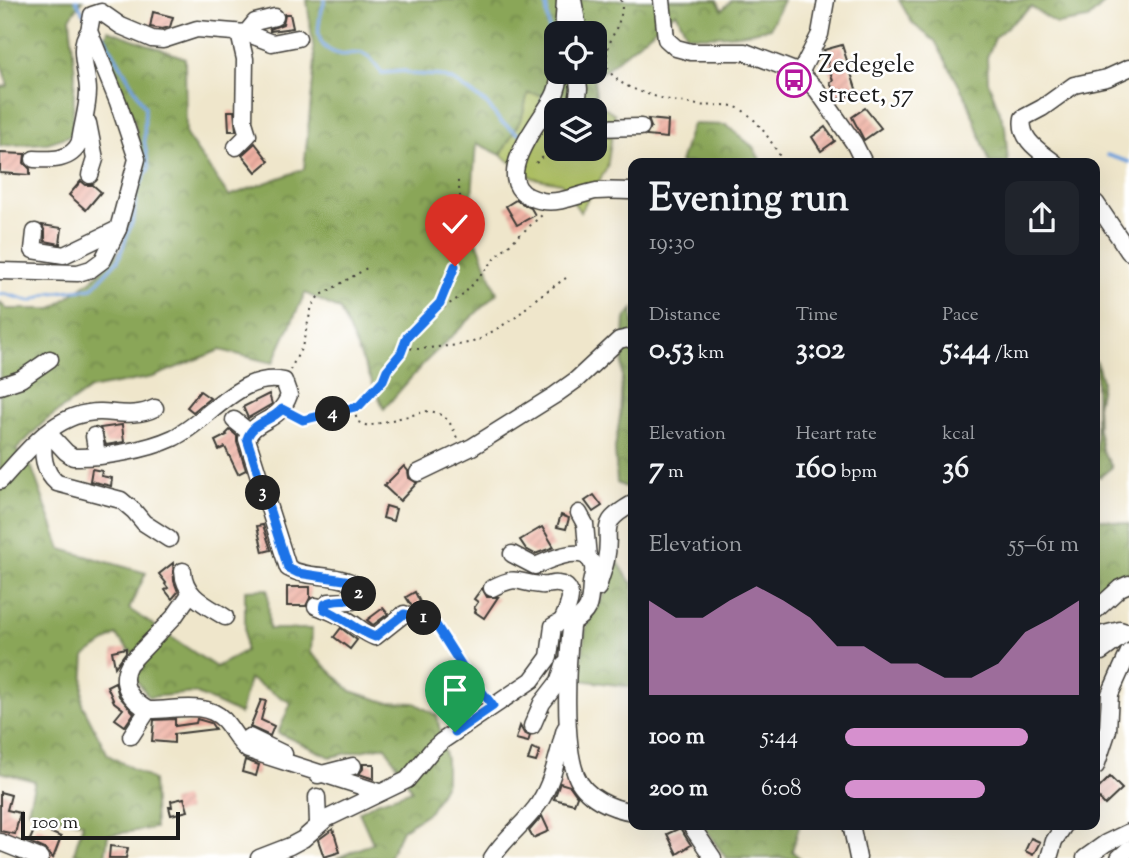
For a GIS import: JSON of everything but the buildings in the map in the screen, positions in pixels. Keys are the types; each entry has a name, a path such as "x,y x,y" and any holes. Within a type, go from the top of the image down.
{"street":[{"path":"564,21 565,0"},
{"path":"573,0 577,21"},
{"path":"662,0 666,39 676,48 691,52 745,52 800,73 817,90 854,142 862,158"},
{"path":"800,73 820,34 826,0"},
{"path":"34,159 61,159 78,148 88,92 82,47 92,15 101,12 121,26 152,39 163,40 177,29 243,33 272,43 298,38"},
{"path":"243,33 255,22 275,17"},
{"path":"0,271 78,273 91,269 103,260 118,229 136,159 118,102 89,31"},
{"path":"236,147 248,135 244,122 243,33"},
{"path":"1049,158 1029,142 1022,129 1023,118 1074,85 1107,78 1129,68"},
{"path":"558,84 555,96 521,148 514,171 518,187 543,201 597,191 628,191"},
{"path":"86,103 95,159 90,175"},
{"path":"607,128 641,127"},
{"path":"1100,209 1129,253"},
{"path":"35,232 33,250 64,255 118,229"},
{"path":"418,473 462,453 555,395 576,380 619,340 628,338"},
{"path":"0,386 21,379 50,359"},
{"path":"44,437 52,437 73,457 155,446 188,430 225,399 248,387 265,380 284,381 289,395 282,409 249,432 247,439 288,568 298,573 351,581 357,586 358,597 352,601 330,602 320,607 350,622 363,633 375,637 404,614"},
{"path":"0,481 62,420 75,414 99,412 134,415 155,408"},
{"path":"234,420 249,432"},
{"path":"94,436 97,454"},
{"path":"44,437 45,466 50,477 57,483 121,500 144,523 169,539"},
{"path":"259,858 290,846 379,793 407,780 432,750 532,680 540,671 551,649 551,631 554,626 566,622 589,606 598,593 600,575 607,557 608,526 619,511 628,506"},
{"path":"579,513 585,524 588,558"},
{"path":"512,554 535,566 566,554 588,558 593,565 589,606"},
{"path":"183,571 183,580 190,594 225,617"},
{"path":"492,588 514,579 541,585 562,584 567,588 571,601 566,622 569,650 568,720 576,775 587,792 605,803 628,812"},
{"path":"1100,606 1120,588 1129,584"},
{"path":"190,594 174,617 125,671 124,683 129,694 148,710 201,709 222,718 224,729 248,750 379,793"},
{"path":"1100,635 1119,630 1128,632"},
{"path":"1101,652 1128,632"},
{"path":"532,726 542,703 559,681 569,650"},
{"path":"1100,754 1108,730 1102,726 1110,694 1129,652"},
{"path":"131,736 148,710"},
{"path":"495,857 538,805 568,720"},
{"path":"248,737 287,756 311,772 353,766"},
{"path":"565,780 570,746"},
{"path":"317,797 317,830"},
{"path":"694,830 713,858"},
{"path":"852,830 858,858"},
{"path":"1043,858 1050,830"},
{"path":"1049,858 1054,841 1061,830"},
{"path":"1085,858 1106,843 1129,832"},
{"path":"0,842 40,858"},
{"path":"1119,858 1129,849"}],"path":[{"path":"621,0 622,16 614,29 607,52 607,66 614,78 634,89 685,103 733,105 752,119 780,158"},
{"path":"536,163 544,156"},
{"path":"429,317 446,291 455,266 461,230 461,194 457,177"},
{"path":"282,409 303,420 359,406 383,380 407,337 429,317 463,295 554,200"},
{"path":"284,381 302,347 312,306 318,298 367,268"},
{"path":"403,348 419,349 477,341 516,317 538,297 566,278"},
{"path":"353,409 358,422 368,426 428,411 436,412 447,418 462,453"},
{"path":"404,614 430,620 436,625 462,666 493,706"}],"green space":[{"path":"0,0 83,0 70,18 75,74 72,135 47,143 0,146 0,87 8,86 0,60"},
{"path":"307,0 717,0 722,10 732,0 783,0 770,28 729,35 687,35 676,12 607,68 607,21 544,21 544,84 595,84 596,98 562,98 528,93 522,117 501,155 476,143 470,223 497,293 423,364 384,409 340,310 305,293 273,363 220,350 153,377 90,389 45,421 16,450 32,468 61,549 146,573 129,609 216,667 245,651 245,590 268,589 269,629 312,629 311,653 351,691 386,702 415,703 437,716 446,760 446,782 430,811 402,830 389,858 337,858 373,843 359,812 377,802 412,790 385,746 330,757 278,733 291,703 249,679 240,714 195,693 149,697 134,677 144,667 116,635 85,656 82,704 108,755 153,780 155,828 108,835 105,858 88,858 74,853 83,823 28,810 35,781 0,772 0,302 6,309 52,309 93,279 121,249 144,167 134,120 102,48 108,30 185,58 186,135 229,196 304,169 315,61"},
{"path":"899,0 1108,0 1088,19 1057,24 1031,7 996,36 987,57 988,81 1005,126 1008,158 988,158 967,100 935,41 913,24"},
{"path":"528,93 562,98 544,98 544,161 607,161 607,109 615,114 607,168 580,212 561,183 533,178 501,155 522,117"},
{"path":"692,124 726,125 753,147 759,158 682,158"},
{"path":"628,315 628,488 617,483 615,448 620,417 625,319"},
{"path":"1100,440 1102,450 1112,467 1100,477"},
{"path":"1100,519 1129,524 1129,575 1100,590"},
{"path":"618,562 628,578 628,686 579,680 586,627 610,585"},
{"path":"706,830 798,830 792,851 800,858 726,858"}],"waterway":[{"path":"76,0 87,19"},
{"path":"325,0 319,33 320,40 330,51 343,54 362,53 370,58 382,73 405,71 411,74 441,76 454,81 487,104 500,121 520,135 524,133"},
{"path":"542,103 552,77 545,0"},
{"path":"0,294 31,301 50,293 92,288 118,260 134,217 136,193 149,168 144,140 145,107 105,38 94,27"},
{"path":"1107,155 1129,162"}],"place":[{"name":"Zedegele street, 57","path":"794,80"}],"route":[{"path":"455,266 440,303 407,337 401,353 387,370 383,380 359,406 303,420 282,409 249,432 247,439 288,568 298,573 351,581 357,586 358,597 352,601 330,602 325,604 324,609 350,622 363,633 375,637 404,614 430,620 436,625 462,666 493,706 455,732"}]}
